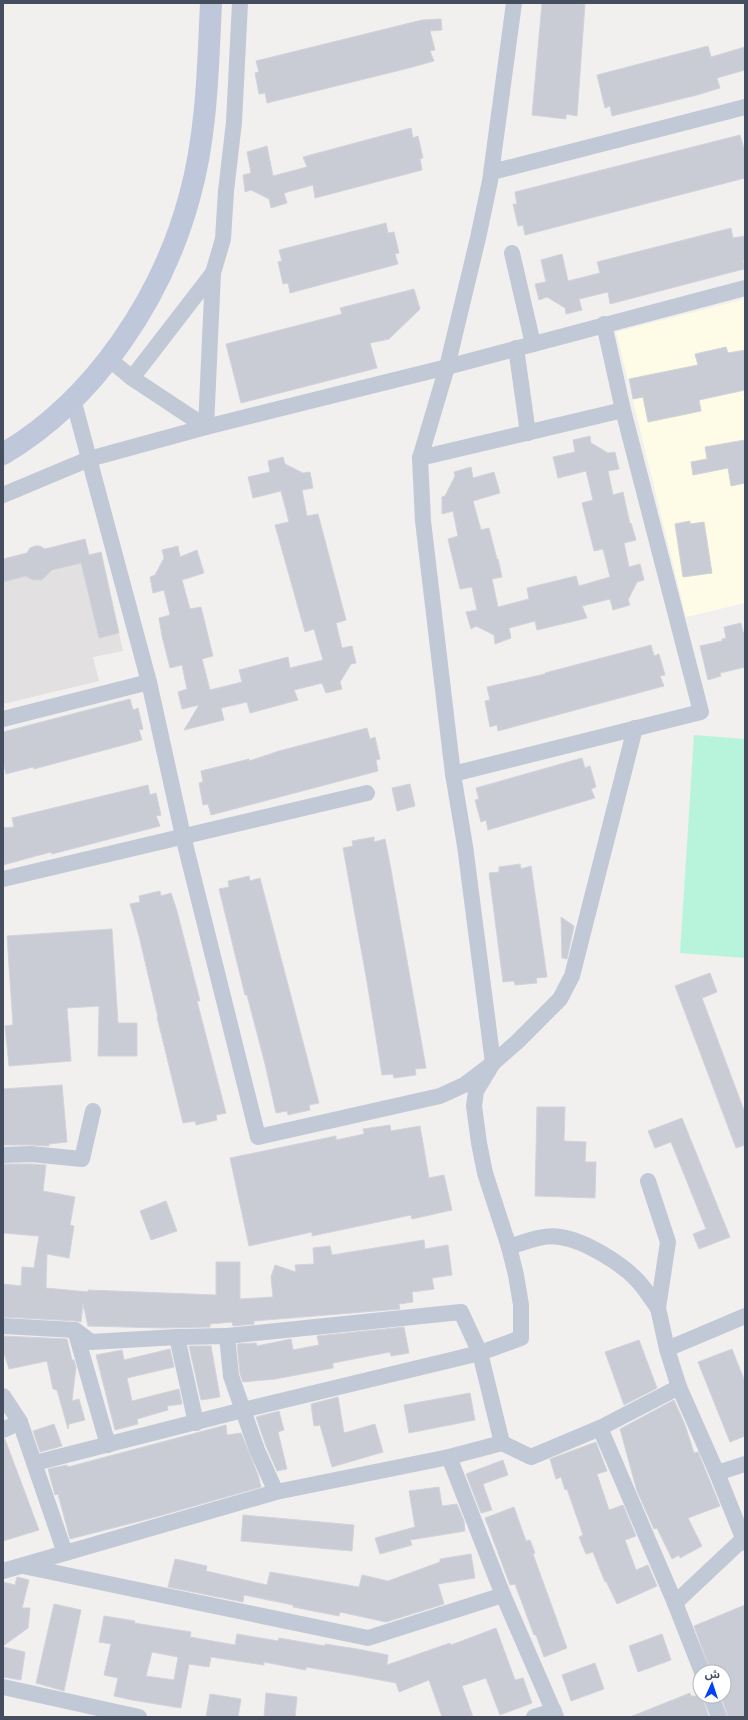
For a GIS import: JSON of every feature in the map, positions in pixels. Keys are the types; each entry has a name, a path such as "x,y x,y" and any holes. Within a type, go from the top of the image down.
{"street":[{"path":"3,454 43,426 73,399 110,359 152,293 175,242 190,195 200,148 207,90 211,3"},
{"path":"206,427 213,273 223,239 226,191 234,122 240,3"},
{"path":"35,1463 243,1410 480,1353 521,1338 521,1305 516,1275 509,1247 485,1173 478,1142 474,1106 476,1092 493,1063 465,846 453,774 423,521 420,458 447,367 492,172 514,3"},
{"path":"492,172 745,108"},
{"path":"512,253 533,344"},
{"path":"132,378 213,273"},
{"path":"3,495 89,459 206,427 447,367 604,324 745,288"},
{"path":"453,774 701,712 623,410 604,324"},
{"path":"516,348 528,433"},
{"path":"110,359 132,378 206,427"},
{"path":"73,399 148,682 183,836 258,1137 440,1096 464,1085 493,1063 560,999 572,976 635,728"},
{"path":"420,458 623,410"},
{"path":"3,719 148,682"},
{"path":"3,879 366,793"},
{"path":"3,1155 31,1154 82,1158 93,1111"},
{"path":"648,1180 668,1242 658,1308 667,1349 679,1387 717,1473 744,1541 675,1603"},
{"path":"509,1247 536,1238 560,1236 584,1243 609,1258 637,1280 658,1308"},
{"path":"3,1326 75,1330 91,1342 177,1337 228,1336 461,1312 480,1353 502,1442"},
{"path":"667,1349 745,1316"},
{"path":"75,1330 108,1445"},
{"path":"228,1336 231,1376 257,1450 276,1492"},
{"path":"177,1337 196,1423"},
{"path":"3,1571 276,1492 449,1457 502,1442 531,1457 600,1428 679,1387"},
{"path":"3,1396 20,1422 65,1553"},
{"path":"3,1430 20,1422"},
{"path":"600,1428 675,1603 699,1664"},
{"path":"449,1457 503,1595 555,1714 534,1717"},
{"path":"717,1473 745,1464"},
{"path":"20,1566 368,1638 503,1595"},
{"path":"3,1687 139,1717"},
{"path":"714,1704 719,1717"}],"shaded area":[{"path":"745,299 745,603 686,617 616,332"},
{"path":"85,539 89,555 101,552 123,651 93,657 99,681 3,704 3,559 27,553 30,548 35,546 40,546 45,549"}],"green space":[{"path":"694,735 745,739 745,958 680,953"}],"building":[{"path":"542,3 585,4 577,116 566,114 566,119 532,115"},
{"path":"441,19 442,30 430,31 435,50 430,51 434,61 267,103 265,93 259,94 255,73 259,72 256,61 422,20"},
{"path":"708,46 711,57 745,47 745,70 717,78 720,88 697,95 612,116 610,106 605,108 597,75"},
{"path":"411,128 413,138 418,136 423,158 420,159 422,170 315,198 313,185 284,193 287,203 271,208 269,199 251,190 245,192 243,175 251,173 247,152 267,146 273,176 307,167 303,157"},
{"path":"740,135 745,152 745,178 525,235 523,225 518,226 513,204 517,204 515,192"},
{"path":"386,223 388,233 394,232 399,253 395,254 398,264 290,293 288,283 283,284 278,262 282,261 279,250"},
{"path":"731,228 733,238 745,236 745,260 743,260 744,269 610,304 608,292 579,299 582,310 566,314 565,308 547,297 539,300 535,284 546,282 541,260 562,254 568,281 600,273 597,262"},
{"path":"414,289 420,309 389,339 370,343 377,368 241,403 226,344 342,314 340,308"},
{"path":"726,347 728,353 745,350 745,390 699,400 701,411 648,422 643,397 633,399 629,379 698,365 695,354"},
{"path":"590,436 591,443 608,453 615,452 619,469 608,471 613,495 623,492 630,524 631,523 636,540 624,543 629,567 640,564 644,580 637,582 628,600 630,605 613,610 610,599 582,606 587,618 537,630 535,621 509,628 511,638 495,644 494,635 476,626 471,629 466,612 477,610 472,587 460,589 448,539 458,536 453,511 442,514 442,497 445,496 455,476 454,472 471,467 473,478 494,472 500,493 473,501 481,530 489,528 498,559 502,577 492,579 498,607 529,599 527,588 576,576 579,586 610,577 603,549 594,551 582,503 593,500 586,471 558,478 553,457 575,452 573,440"},
{"path":"745,440 745,483 731,486 728,468 693,475 691,462 707,459 705,447"},
{"path":"283,457 285,464 303,473 310,472 313,488 302,490 307,516 318,514 346,620 336,623 342,648 352,646 356,663 351,664 340,682 342,689 326,693 322,683 294,690 298,700 250,713 247,702 221,708 224,720 184,730 199,705 182,709 178,692 187,689 182,665 170,668 162,636 159,618 170,615 164,590 153,593 150,577 155,575 164,558 162,550 178,546 180,557 197,550 204,573 182,580 190,609 201,607 213,656 202,659 210,690 242,682 239,670 288,657 290,668 323,660 314,629 305,632 275,525 289,522 281,491 253,498 248,477 270,472 268,461"},
{"path":"690,521 690,524 704,522 712,573 683,577 675,524"},
{"path":"85,539 89,555 101,552 119,633 99,638 81,563 52,570 42,580 33,580 26,576 3,582 3,559 27,553 30,548 35,546 40,546 45,549"},
{"path":"741,623 743,632 745,632 745,667 720,673 721,676 708,680 700,646 722,641 722,639 726,638 724,627"},
{"path":"651,645 654,656 659,654 665,675 660,676 664,686 498,731 497,725 490,727 485,701 490,700 487,687 545,674"},
{"path":"130,699 133,710 138,708 143,729 139,730 142,740 34,769 33,767 6,774 3,762 3,732"},
{"path":"367,728 370,739 375,737 380,759 376,760 378,771 211,815 208,804 203,805 199,783 203,782 201,771 249,759 249,761 279,751"},
{"path":"582,758 585,768 590,766 596,787 591,789 595,798 488,830 486,820 481,822 475,800 479,799 476,788"},
{"path":"410,784 415,806 397,811 392,788"},
{"path":"148,785 150,795 156,793 161,815 156,816 160,826 3,865 3,828 14,827 12,818"},
{"path":"374,837 374,842 385,839 426,1068 415,1069 416,1075 394,1078 393,1074 382,1075 343,848 353,846 352,841"},
{"path":"520,864 521,869 531,866 547,977 536,978 537,983 515,985 514,981 503,982 489,873 499,872 499,867"},
{"path":"249,876 250,881 260,878 319,1103 309,1105 310,1110 288,1115 287,1111 276,1113 265,1064 247,995 245,995 219,889 229,887 228,881"},
{"path":"160,891 161,896 171,893 177,911 200,1001 197,1001 226,1113 216,1115 217,1120 196,1125 195,1121 183,1123 139,936 130,904 140,902 139,896"},
{"path":"561,917 574,926 567,959 562,958"},
{"path":"112,929 118,1023 137,1023 137,1056 98,1056 99,1006 67,1008 71,1061 9,1066 5,1026 13,1025 7,936"},
{"path":"710,973 717,992 702,998 745,1113 745,1145 736,1148 675,986"},
{"path":"62,1085 67,1142 49,1144 49,1146 3,1145 3,1089"},
{"path":"537,1107 565,1107 564,1141 586,1142 585,1162 596,1162 595,1198 535,1196"},
{"path":"682,1118 730,1237 699,1249 693,1234 706,1229 671,1142 655,1148 648,1131"},
{"path":"390,1125 391,1131 420,1126 429,1178 444,1175 452,1210 412,1219 411,1215 312,1236 312,1232 249,1246 230,1158 336,1136 336,1140 364,1134 363,1129"},
{"path":"3,1164 46,1165 43,1191 75,1197 70,1225 74,1226 69,1258 47,1254 46,1288 88,1292 88,1290 216,1295 216,1262 240,1262 240,1299 273,1297 271,1277 275,1265 296,1272 295,1265 314,1264 313,1248 330,1246 332,1255 424,1240 425,1249 448,1245 452,1275 432,1278 434,1289 412,1292 413,1302 399,1304 400,1309 254,1321 254,1324 233,1326 232,1322 210,1324 210,1327 162,1328 88,1326 83,1304 81,1322 3,1317 3,1284 21,1286 22,1267 34,1268 39,1236 3,1233"},
{"path":"166,1201 177,1231 151,1240 140,1211"},
{"path":"404,1327 409,1353 391,1356 390,1352 333,1363 333,1368 275,1379 243,1382 240,1374 237,1344 256,1343 257,1346 291,1339 293,1350 319,1345 317,1336"},
{"path":"3,1336 67,1339 72,1360 74,1360 76,1367 72,1401 79,1399 85,1420 69,1424 68,1429 57,1390 53,1389 47,1361 9,1369 3,1350"},
{"path":"639,1340 657,1388 624,1405 605,1352"},
{"path":"189,1346 211,1346 220,1397 201,1400"},
{"path":"170,1349 174,1367 127,1378 132,1401 179,1389 182,1404 167,1406 168,1410 137,1419 138,1424 115,1430 96,1355 122,1350 124,1360"},
{"path":"732,1349 745,1382 745,1436 730,1442 698,1362"},
{"path":"470,1393 475,1420 409,1433 404,1405"},
{"path":"338,1397 344,1433 375,1424 383,1452 332,1467 320,1425 314,1426 311,1404"},
{"path":"674,1400 685,1425 694,1453 698,1452 720,1506 688,1518 702,1546 680,1558 679,1555 672,1559 657,1528 654,1529 637,1491 620,1429"},
{"path":"279,1411 284,1430 278,1432 287,1469 277,1471 256,1417"},
{"path":"54,1424 62,1446 40,1452 33,1431"},
{"path":"226,1425 227,1435 241,1433 258,1475 261,1487 152,1518 70,1539 58,1494 55,1495 48,1469 67,1465 68,1467"},
{"path":"3,1439 5,1439 39,1530 3,1541"},
{"path":"596,1442 607,1471 597,1474 609,1510 623,1505 636,1536 625,1540 636,1570 648,1565 657,1586 617,1604 606,1581 605,1582 593,1552 586,1554 579,1537 583,1535 567,1489 565,1490 561,1477 556,1479 550,1459"},
{"path":"503,1460 508,1475 483,1484 492,1510 481,1513 466,1474"},
{"path":"439,1487 442,1506 457,1504 464,1521 465,1531 410,1540 412,1545 380,1554 375,1538 415,1527 409,1491"},
{"path":"514,1507 526,1541 530,1540 535,1553 533,1554 567,1648 544,1657 515,1584 510,1585 485,1518"},
{"path":"243,1515 354,1525 352,1551 241,1541"},
{"path":"471,1554 475,1578 438,1584 444,1604 386,1622 340,1612 339,1616 244,1595 243,1602 168,1587 175,1559 207,1566 206,1571 267,1585 270,1572 359,1587 362,1575 388,1581 440,1562 440,1559"},
{"path":"17,1577 29,1580 22,1608 30,1608 28,1628 3,1646 3,1582 15,1585"},
{"path":"54,1604 81,1610 64,1691 36,1683"},
{"path":"745,1605 745,1717 728,1717 724,1704 732,1704 732,1664 708,1664 694,1626"},
{"path":"104,1616 135,1621 134,1623 191,1632 190,1637 235,1645 237,1634 278,1641 279,1638 325,1646 325,1644 357,1649 388,1655 387,1665 450,1643 451,1645 496,1628 515,1680 523,1678 532,1703 500,1715 486,1678 462,1686 473,1717 442,1717 429,1680 399,1692 396,1683 306,1667 306,1670 264,1662 264,1665 211,1657 209,1667 189,1664 181,1708 114,1696 118,1678 104,1675 111,1644 99,1642","holes":["152,1652 178,1657 174,1680 146,1676"]},
{"path":"662,1634 671,1660 638,1672 629,1646"},
{"path":"3,1647 25,1652 21,1680 3,1677"},
{"path":"595,1663 604,1689 571,1701 562,1675"},
{"path":"266,1693 297,1697 295,1717 264,1717"},
{"path":"690,1693 692,1696 692,1704 705,1704 709,1717 630,1717"},
{"path":"210,1694 241,1699 238,1717 206,1717"}]}
